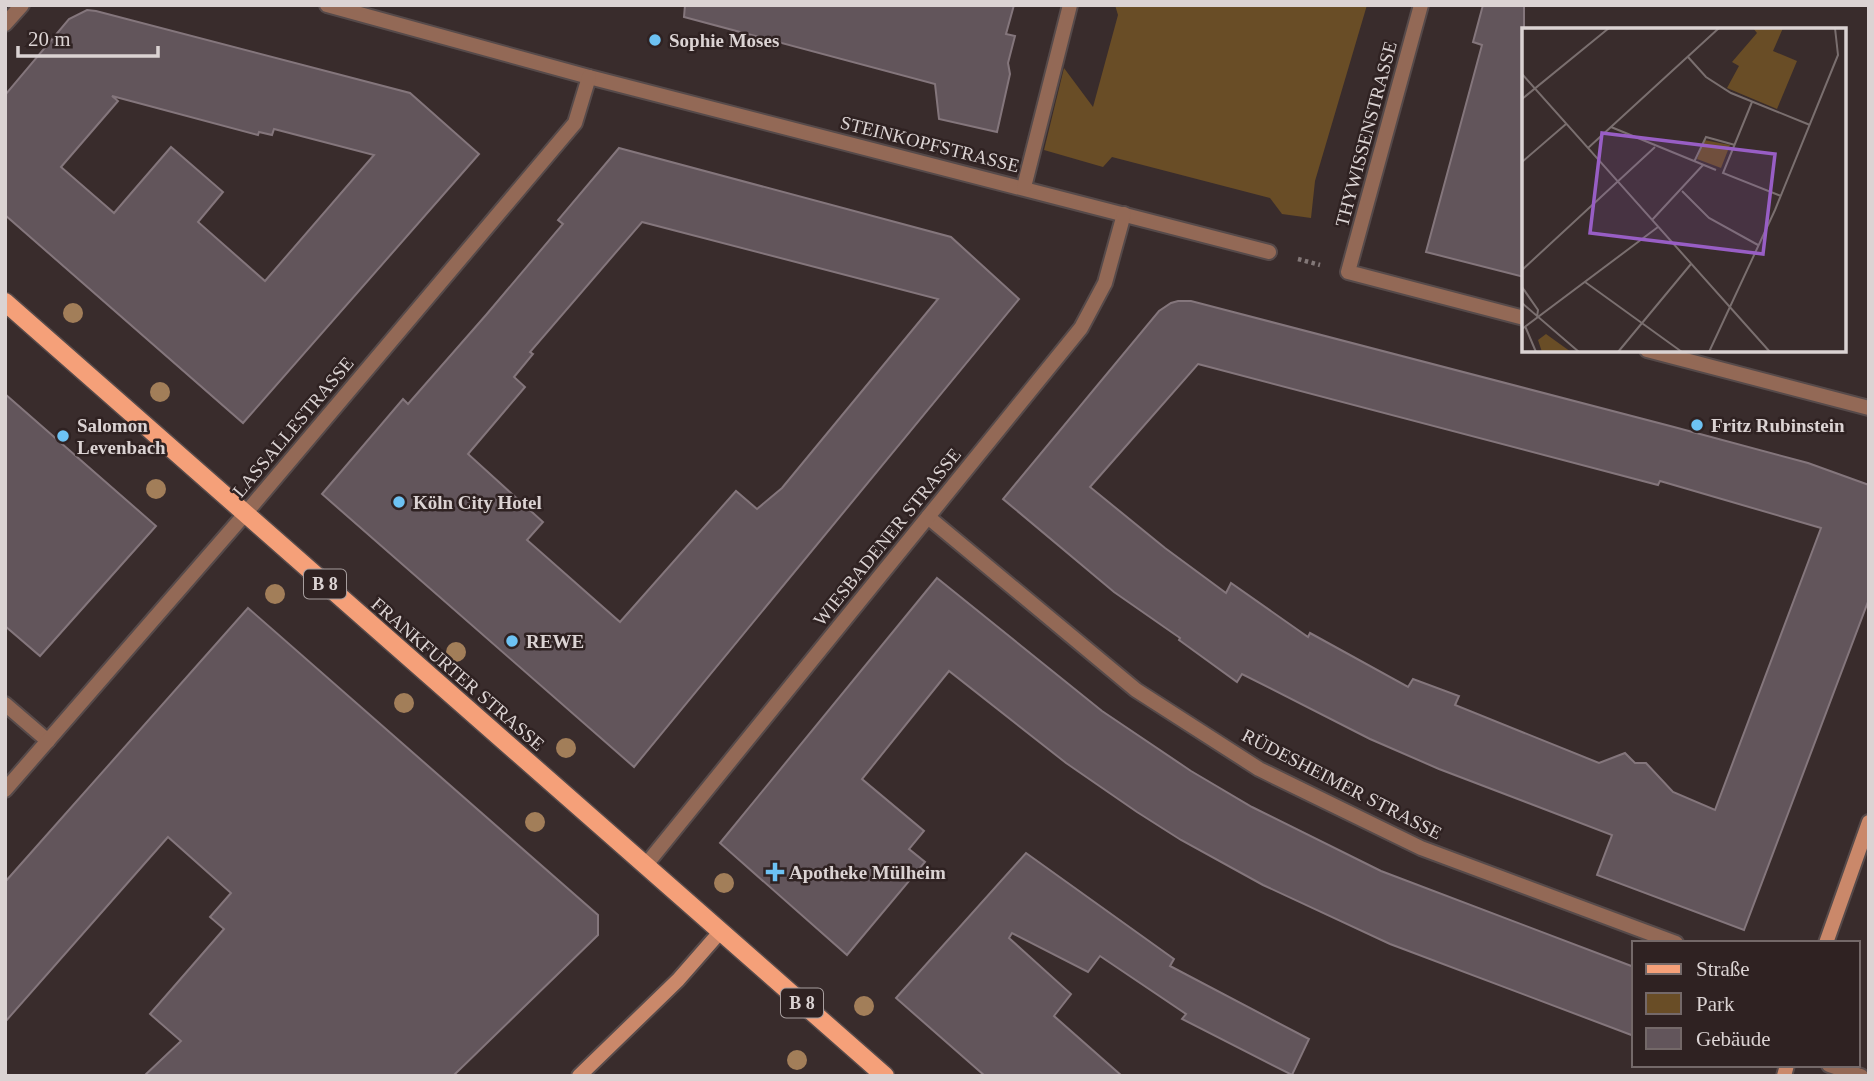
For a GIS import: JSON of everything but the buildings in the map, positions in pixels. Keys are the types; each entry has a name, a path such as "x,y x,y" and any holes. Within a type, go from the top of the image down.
{"main road":[{"name":"FRANKFURTER STRASSE","path":"5,302 885,1076"}],"street":[{"path":"7,19 22,5"},
{"name":"STEINKOPFSTRASSE","path":"327,5 589,77 1269,252"},
{"path":"1024,187 1070,5"},
{"name":"THYWISSENSTRASSE","path":"1348,272 1421,5"},
{"name":"LASSALLESTRASSE","path":"5,790 245,514 575,123 589,77"},
{"name":"WIESBADENER STRASSE","path":"645,866 1081,328 1105,283 1124,214"},
{"path":"1348,272 1522,317"},
{"path":"1655,352 1869,408"},
{"name":"RÜDESHEIMER STRASSE","path":"928,517 1136,690 1259,769 1421,848 1671,941"},
{"path":"5,704 48,741"},
{"path":"1827,941 1869,822"},
{"path":"579,1076 678,979 720,932"},
{"path":"1835,1067 1861,1076"}],"path":[{"path":"1269,252 1348,272"}],"green space":[{"path":"1115,5 1367,5 1315,181 1311,218 1282,214 1270,198 1112,157 1103,167 1044,150 1064,68 1093,107 1118,15"}],"place":[{"name":"Sophie Moses","path":"655,40"},
{"name":"Fritz Rubinstein","path":"1697,425"},
{"name":"Salomon Levenbach","path":"63,436"},
{"name":"Köln City Hotel","path":"399,502"},
{"name":"REWE","path":"512,641"},
{"name":"Apotheke Mülheim","path":"775,872"}]}
